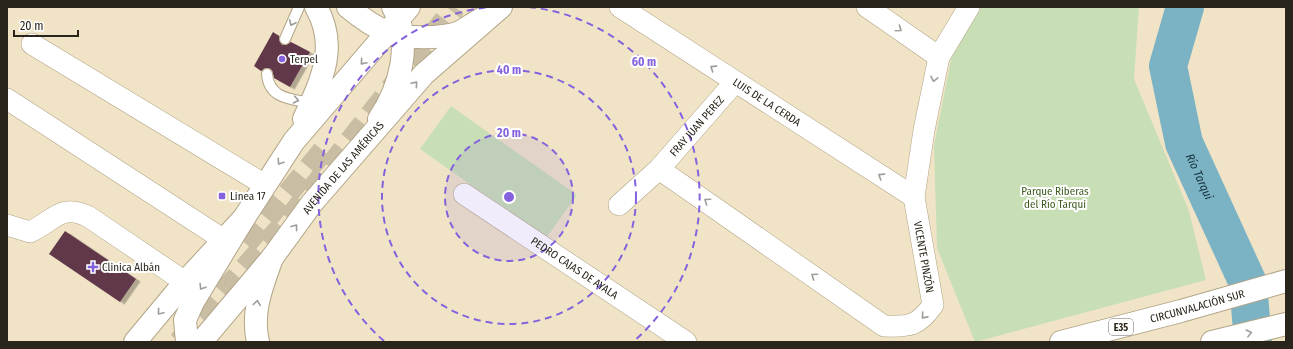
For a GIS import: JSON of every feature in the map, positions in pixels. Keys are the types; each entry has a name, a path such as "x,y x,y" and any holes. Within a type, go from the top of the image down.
{"main road":[{"path":"294,141 320,84 328,55 324,20 316,7"},
{"path":"348,7 371,24 399,20 438,36 459,32 501,7"},
{"name":"AVENIDA DE LAS AMÉRICAS","path":"201,342 272,258 312,203 424,74 501,7"},
{"path":"187,342 185,320 193,302 265,185 294,141 399,20"},
{"path":"362,145 385,110 400,78 399,20"},
{"path":"135,342 185,282 244,218"},
{"path":"258,342 255,330 257,300 272,258"},
{"name":"CIRCUNVALACIÓN SUR","path":"1061,342 1181,311 1286,280"},
{"path":"1212,342 1286,324"}],"street":[{"name":"LUIS DE LA CERDA","path":"620,7 914,197"},
{"path":"867,7 939,57"},
{"name":"VICENTE PINZÓN","path":"659,169 884,326 904,327 922,320 933,305 914,197 924,130 939,57 969,7"},
{"path":"32,44 265,185"},
{"name":"FRAY JUAN PEREZ","path":"619,205 659,169 735,82"},
{"path":"7,99 224,240"},
{"name":"PEDRO CAJAS DE AYALA","path":"464,194 686,342"},
{"path":"7,225 30,232 62,212 76,210 89,217 185,282"}],"lane":[{"path":"285,39 299,7"},
{"path":"268,74 268,84 279,96 311,103"}],"green space":[{"name":"Parque Riberas del Río Tarqui","path":"981,7 1139,7 1134,79 1189,211 1206,280 975,342 937,248 934,145 954,45"},
{"path":"451,106 577,195 546,238 420,149"}],"building":[{"name":"Terpel","path":"273,32 279,36 279,40 282,45 286,45 291,42 310,52 290,87 274,78 272,70 269,68 265,68 261,71 254,66"},
{"name":"Clinica Albán","path":"65,231 136,279 120,302 49,254"}],"waterway":[{"name":"Río Tarqui","path":"1185,7 1168,66 1184,143 1248,283 1253,342"}],"tunnel":[{"path":"179,342 292,215 455,7"},
{"path":"246,244 327,146"}],"place":[{"name":"Terpel","path":"282,59"},
{"name":"Linea 17","path":"222,196"},
{"name":"Clinica Albán","path":"93,267"}]}
